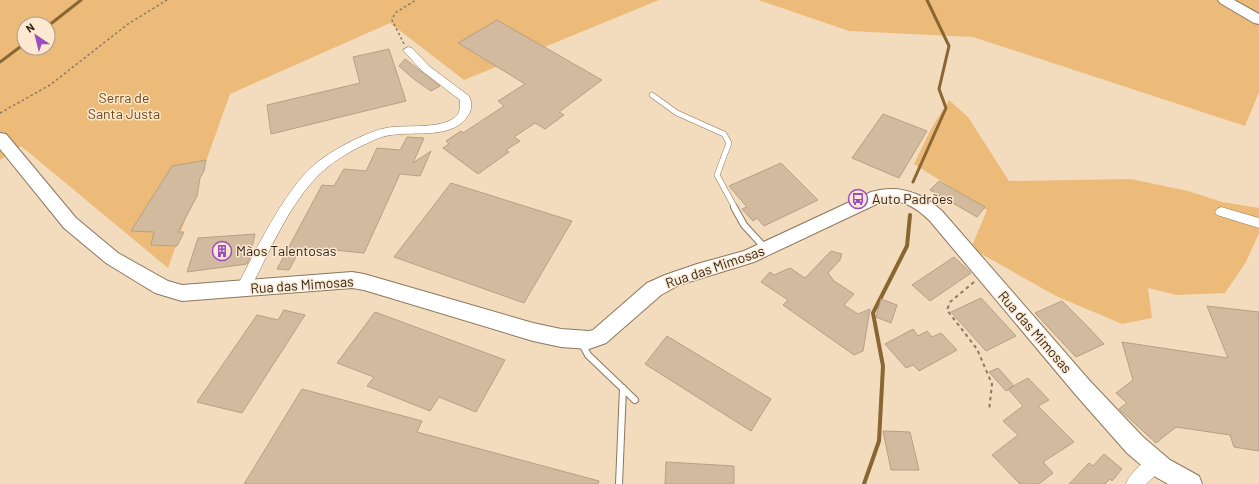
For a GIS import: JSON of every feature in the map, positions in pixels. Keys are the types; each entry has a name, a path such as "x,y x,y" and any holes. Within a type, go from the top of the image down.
{"street":[{"path":"1226,0 1259,20"},
{"path":"243,289 289,207 314,172 335,157 370,137 392,131 440,129 454,123 463,116 467,105 465,99 425,68 408,50"},
{"name":"Rua das Mimosas","path":"0,138 70,223 112,258 162,287 182,293 330,281 358,281 499,323 580,341 599,337 654,289 672,280 704,269 748,257 766,250 877,197 896,194 916,200 928,208 1112,422 1135,445 1162,468 1191,484"},
{"path":"1221,212 1259,223"},
{"path":"1134,484 1156,463"}],"lane":[{"path":"652,95 664,107 691,121 724,134 729,143 717,175 744,225 766,250"},
{"path":"580,341 588,355 635,400"},
{"path":"619,484 623,388"}],"path":[{"path":"0,114 27,100 50,85 128,24 166,0"},
{"path":"408,50 392,20 395,13 416,0"},
{"path":"985,274 950,302 947,310 977,348 992,384 990,411"}],"green space":[{"name":"Serra de Santa Justa","path":"0,0 659,0 464,80 390,23 230,94 168,268 21,146 0,160"},
{"path":"758,0 1259,0 1259,92 1245,126 973,37 849,31"},
{"path":"949,100 968,117 1009,181 1131,179 1188,191 1222,202 1259,208 1259,233 1246,262 1225,293 1177,295 1148,288 1152,318 1122,324 1056,296 971,248 987,210 914,164 931,129"}],"building":[{"path":"497,20 602,80 559,112 564,115 545,129 535,123 514,137 520,141 506,150 509,152 478,174 443,148 449,144 446,141 461,131 463,133 504,106 498,101 525,84 458,43"},
{"path":"389,49 406,101 271,134 267,105 360,83 353,57"},
{"path":"405,59 440,86 431,91 415,80 399,66"},
{"path":"883,114 927,131 899,178 852,158"},
{"path":"407,137 424,138 413,163 431,151 420,176 400,174 364,253 314,248 311,253 299,251 289,270 277,269 322,185 334,186 344,169 366,171 377,148 400,150"},
{"path":"206,160 204,171 200,178 197,196 178,232 184,232 177,246 151,245 154,232 131,231 172,166"},
{"path":"781,163 818,200 764,226 757,218 753,221 742,209 747,207 729,186"},
{"path":"939,181 985,207 977,217 930,190"},
{"path":"451,183 572,221 524,303 394,257"},
{"name":"Mãos Talentosas","path":"255,234 247,264 187,272 198,238"},
{"path":"831,251 842,254 840,260 828,273 834,281 854,294 844,305 858,314 870,309 863,351 854,355 783,305 788,300 761,282 770,272 774,275 790,268 805,278"},
{"path":"954,257 971,273 930,301 912,285"},
{"path":"981,298 1016,336 986,351 951,312"},
{"path":"881,299 897,305 891,323 876,317"},
{"path":"1062,301 1104,344 1076,357 1035,313"},
{"path":"1207,306 1259,312 1259,451 1234,447 1230,435 1176,427 1156,443 1119,409 1127,403 1116,393 1133,380 1122,342 1228,358"},
{"path":"284,310 305,315 242,413 197,402 257,315 278,320"},
{"path":"375,312 505,360 476,412 439,397 430,411 367,386 374,377 337,363"},
{"path":"913,329 918,336 927,331 932,337 941,333 957,350 919,371 913,365 906,368 885,344"},
{"path":"667,336 771,399 751,431 645,364"},
{"path":"998,368 1014,386 1006,391 989,372"},
{"path":"1028,378 1049,400 1038,406 1074,442 1043,462 1053,473 1039,484 1020,484 992,455 1018,435 1003,421 1023,406 1008,389"},
{"path":"302,389 422,421 417,432 599,481 598,484 244,484"},
{"path":"883,431 910,432 919,470 891,470"},
{"path":"1104,454 1122,469 1112,481 1110,479 1105,484 1069,484 1089,463 1093,466"},
{"path":"666,462 734,466 734,484 665,484"}],"waterway":[{"path":"56,20 81,0"},
{"path":"913,182 946,108 939,89 949,46 927,0"},
{"path":"0,62 16,50"},
{"path":"864,484 879,441 883,366 873,313 907,246 910,215"}],"place":[{"name":"Auto Padrões","path":"858,199"},
{"name":"Mãos Talentosas","path":"222,251"}]}
